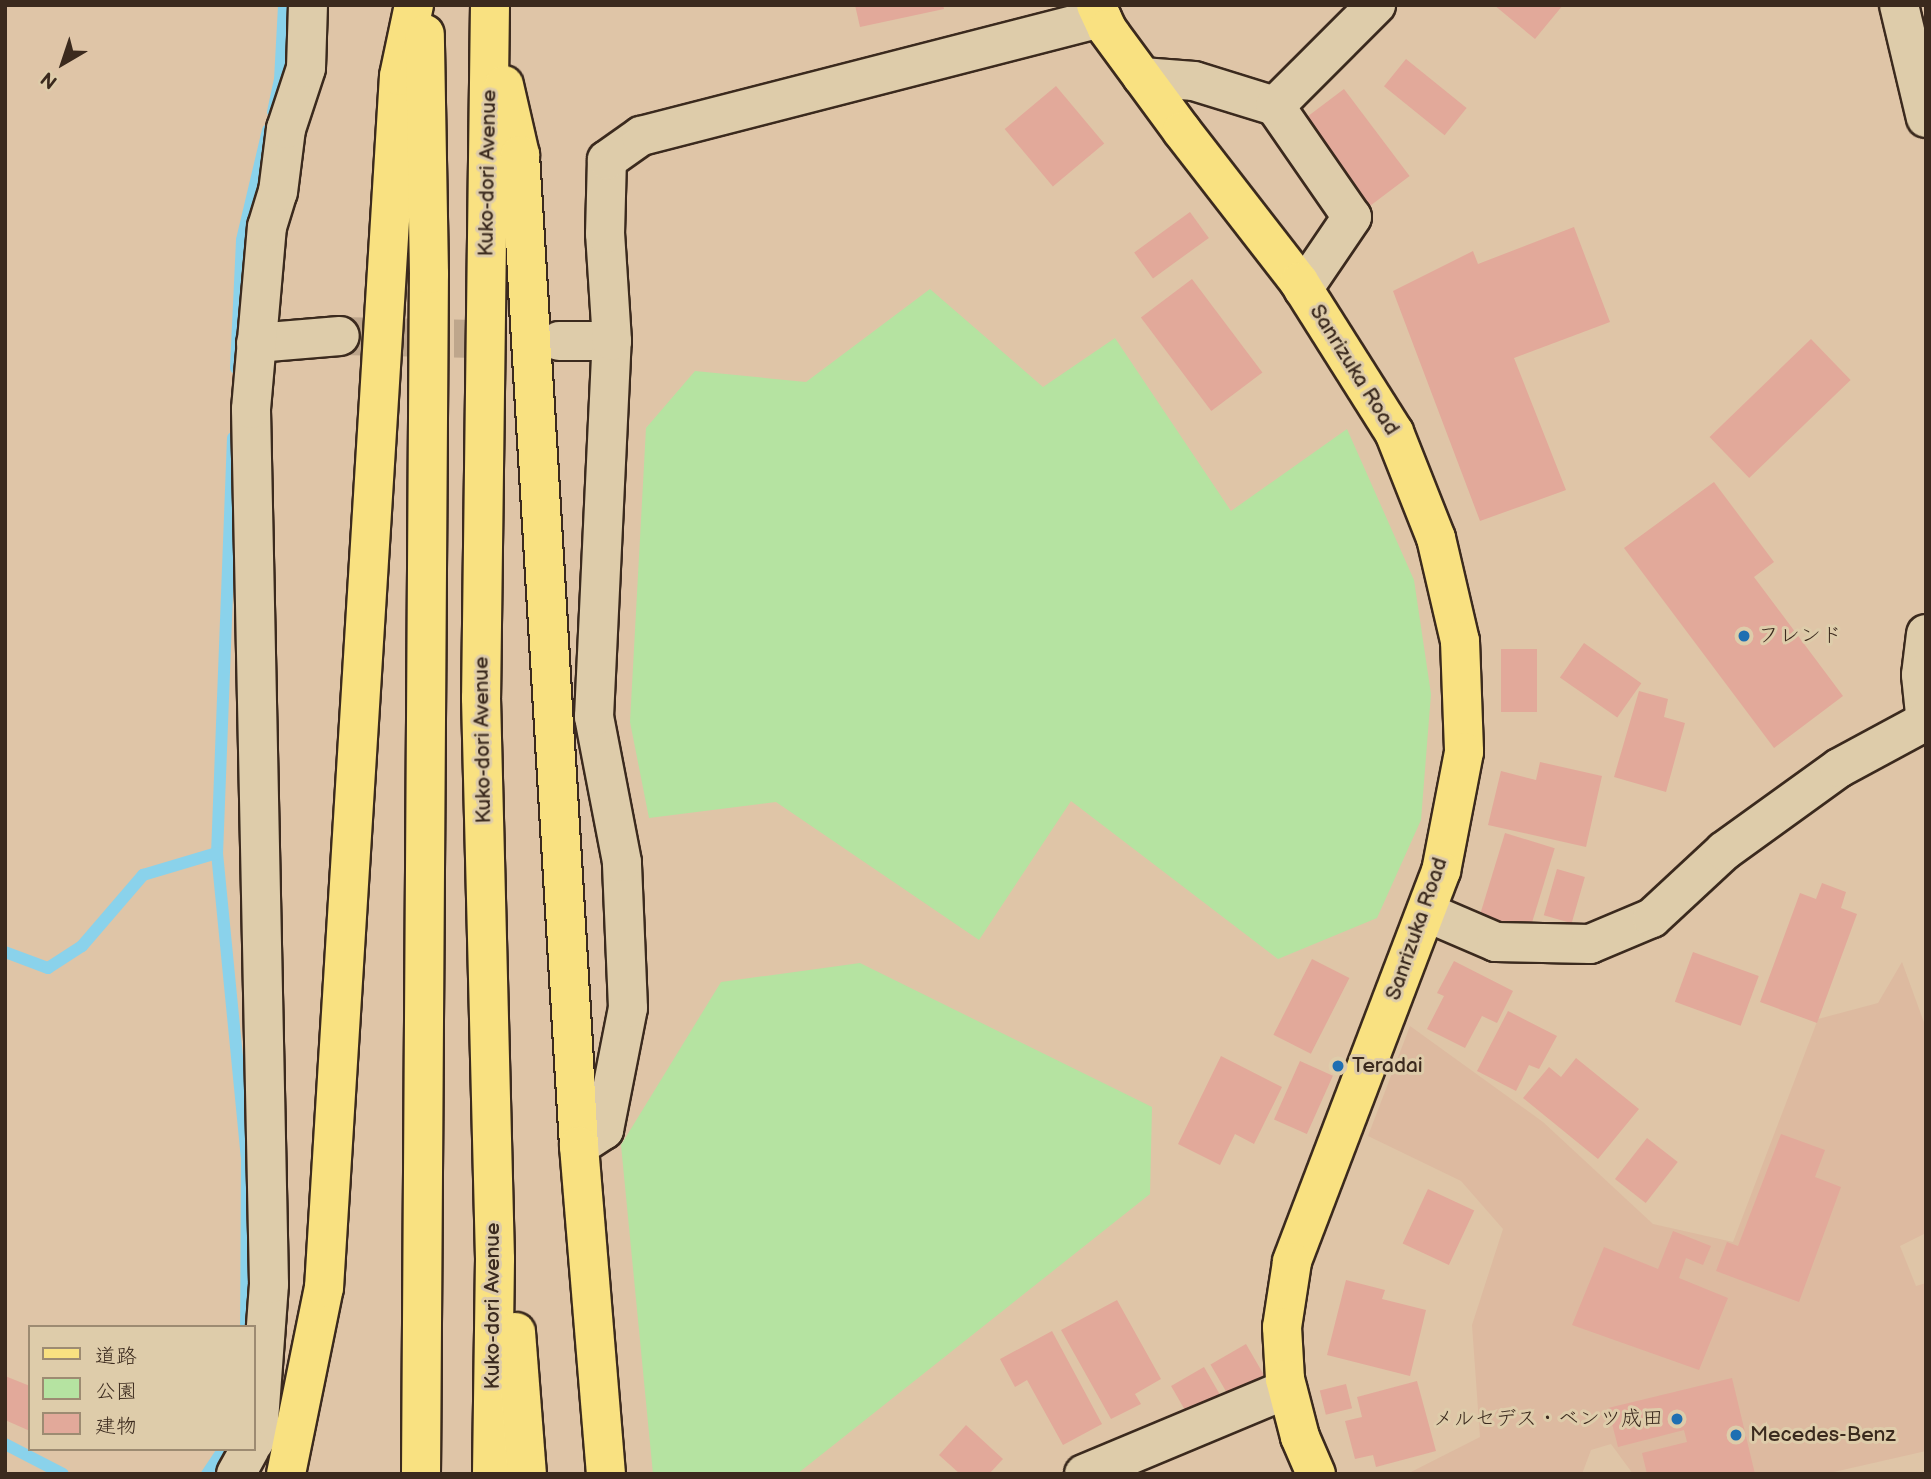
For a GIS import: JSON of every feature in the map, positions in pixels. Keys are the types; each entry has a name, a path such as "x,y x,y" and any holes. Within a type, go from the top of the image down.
{"main road":[{"path":"286,1474 324,1288 399,76 414,5"},
{"path":"421,1474 429,301 424,5"},
{"name":"Sanrizuka Road","path":"1099,12 1142,77 1303,289 1394,432 1436,538 1460,641 1464,752 1441,871 1292,1262 1282,1327 1287,1389 1316,1474"},
{"path":"490,15 520,155 579,1146 606,1474"},
{"name":"Kuko-dori Avenue","path":"490,15 481,698 495,1259 492,1474"},
{"path":"495,1259 516,1328 527,1474"}],"street":[{"path":"256,1438 269,1284 251,423 267,227 278,192 286,130 306,68 308,5"},
{"path":"1275,106 1376,5"},
{"path":"1899,5 1926,118"},
{"path":"579,1146 604,1130 628,1008 622,862 594,717 612,341 605,234 607,160 641,136 1099,12"},
{"path":"1142,77 1194,81 1275,106 1352,217 1303,289"},
{"path":"256,343 340,336"},
{"path":"559,341 612,341"},
{"path":"1426,912 1496,942 1590,944 1652,918 1724,851 1828,776 1926,722 1923,675 1926,634"},
{"path":"1084,1474 1287,1389"},
{"path":"236,1474 249,1451"}],"shaded area":[{"path":"1902,962 1926,1028 1926,1233 1900,1246 1916,1286 1926,1283 1926,1451 1825,1474 1633,1474 1611,1444 1591,1450 1582,1474 1407,1474 1480,1437 1472,1325 1503,1229 1461,1181 1368,1136 1410,1026 1543,1122 1653,1224 1733,1242 1818,1019 1878,1003"}],"green space":[{"path":"930,289 1043,387 1115,338 1231,511 1347,429 1414,580 1431,694 1421,820 1377,918 1278,959 1071,801 979,940 776,802 649,818 630,722 646,428 695,371 806,382"},
{"path":"860,963 1152,1107 1150,1194 797,1474 653,1474 621,1145 721,982"}],"building":[{"path":"855,5 943,5 944,9 860,27"},
{"path":"1494,5 1563,5 1535,39"},
{"path":"1406,59 1467,108 1445,135 1384,86"},
{"path":"1056,86 1104,143 1053,187 1005,129"},
{"path":"1344,89 1410,176 1369,207 1303,120"},
{"path":"1190,212 1209,238 1153,278 1134,253"},
{"path":"1574,227 1610,322 1514,358 1566,490 1480,521 1393,291 1473,251 1478,264"},
{"path":"1192,279 1262,372 1211,411 1141,318"},
{"path":"1811,339 1851,380 1749,478 1710,437"},
{"name":"フレンド","path":"1714,482 1774,562 1754,577 1843,696 1774,748 1624,548"},
{"path":"1584,643 1641,683 1617,718 1560,677"},
{"path":"1501,649 1537,649 1537,712 1501,712"},
{"path":"1639,691 1668,699 1664,717 1685,723 1666,792 1614,777"},
{"path":"1540,762 1602,776 1586,847 1488,825 1501,771 1536,780"},
{"path":"1505,833 1555,848 1530,930 1480,915"},
{"path":"1557,869 1585,877 1572,923 1544,915"},
{"path":"1822,883 1846,892 1841,908 1857,914 1817,1023 1760,1002 1800,893 1816,899"},
{"path":"1693,952 1759,976 1741,1026 1675,1002"},
{"path":"1312,959 1349,978 1311,1054 1273,1035"},
{"path":"1454,961 1513,991 1497,1023 1482,1016 1465,1048 1427,1029 1444,996 1437,993"},
{"path":"1508,1011 1557,1036 1539,1069 1529,1065 1516,1091 1477,1071"},
{"path":"1221,1056 1282,1087 1254,1144 1235,1134 1220,1165 1178,1144"},
{"path":"1576,1058 1639,1109 1598,1159 1523,1098 1549,1067 1561,1077"},
{"path":"1300,1061 1333,1076 1307,1134 1274,1119"},
{"path":"1781,1134 1825,1150 1815,1177 1841,1187 1799,1302 1716,1271 1727,1242 1738,1246"},
{"path":"1647,1138 1678,1162 1646,1203 1615,1179"},
{"path":"1428,1189 1474,1211 1449,1265 1403,1243"},
{"path":"1673,1231 1711,1246 1703,1265 1686,1258 1679,1278 1728,1298 1699,1370 1572,1325 1604,1247 1658,1269"},
{"path":"1346,1280 1385,1290 1382,1299 1426,1310 1410,1376 1327,1355"},
{"path":"1117,1300 1161,1379 1135,1394 1141,1404 1111,1419 1061,1330"},
{"path":"1052,1331 1102,1424 1063,1445 1027,1380 1015,1387 1000,1359"},
{"path":"1246,1344 1266,1378 1230,1398 1210,1364"},
{"path":"1204,1367 1221,1396 1188,1415 1171,1386"},
{"path":"5,1376 28,1385 28,1430 5,1420"},
{"name":"メルセデス・ベンツ成田","path":"1732,1378 1755,1474 1647,1474 1642,1453 1687,1442 1684,1430 1618,1447 1608,1408"},
{"path":"1417,1381 1436,1451 1376,1467 1373,1455 1355,1459 1345,1421 1362,1417 1357,1397"},
{"path":"1346,1384 1352,1408 1326,1415 1320,1391"},
{"path":"966,1425 1003,1459 989,1474 960,1474 939,1455"}],"waterway":[{"path":"273,112 280,80 284,5"},
{"path":"236,368 242,240 268,130"},
{"path":"233,438 217,853 247,1157 246,1325"},
{"path":"5,952 48,968 82,946 143,875 217,853"},
{"path":"5,1444 63,1474"},
{"path":"207,1474 223,1451"}],"tunnel":[{"path":"340,336 559,341"}],"place":[{"name":"フレンド","path":"1744,636"},
{"name":"Teradai","path":"1338,1066"},
{"name":"メルセデス・ベンツ成田","path":"1677,1419"},
{"name":"Mecedes-Benz","path":"1736,1435"}]}
